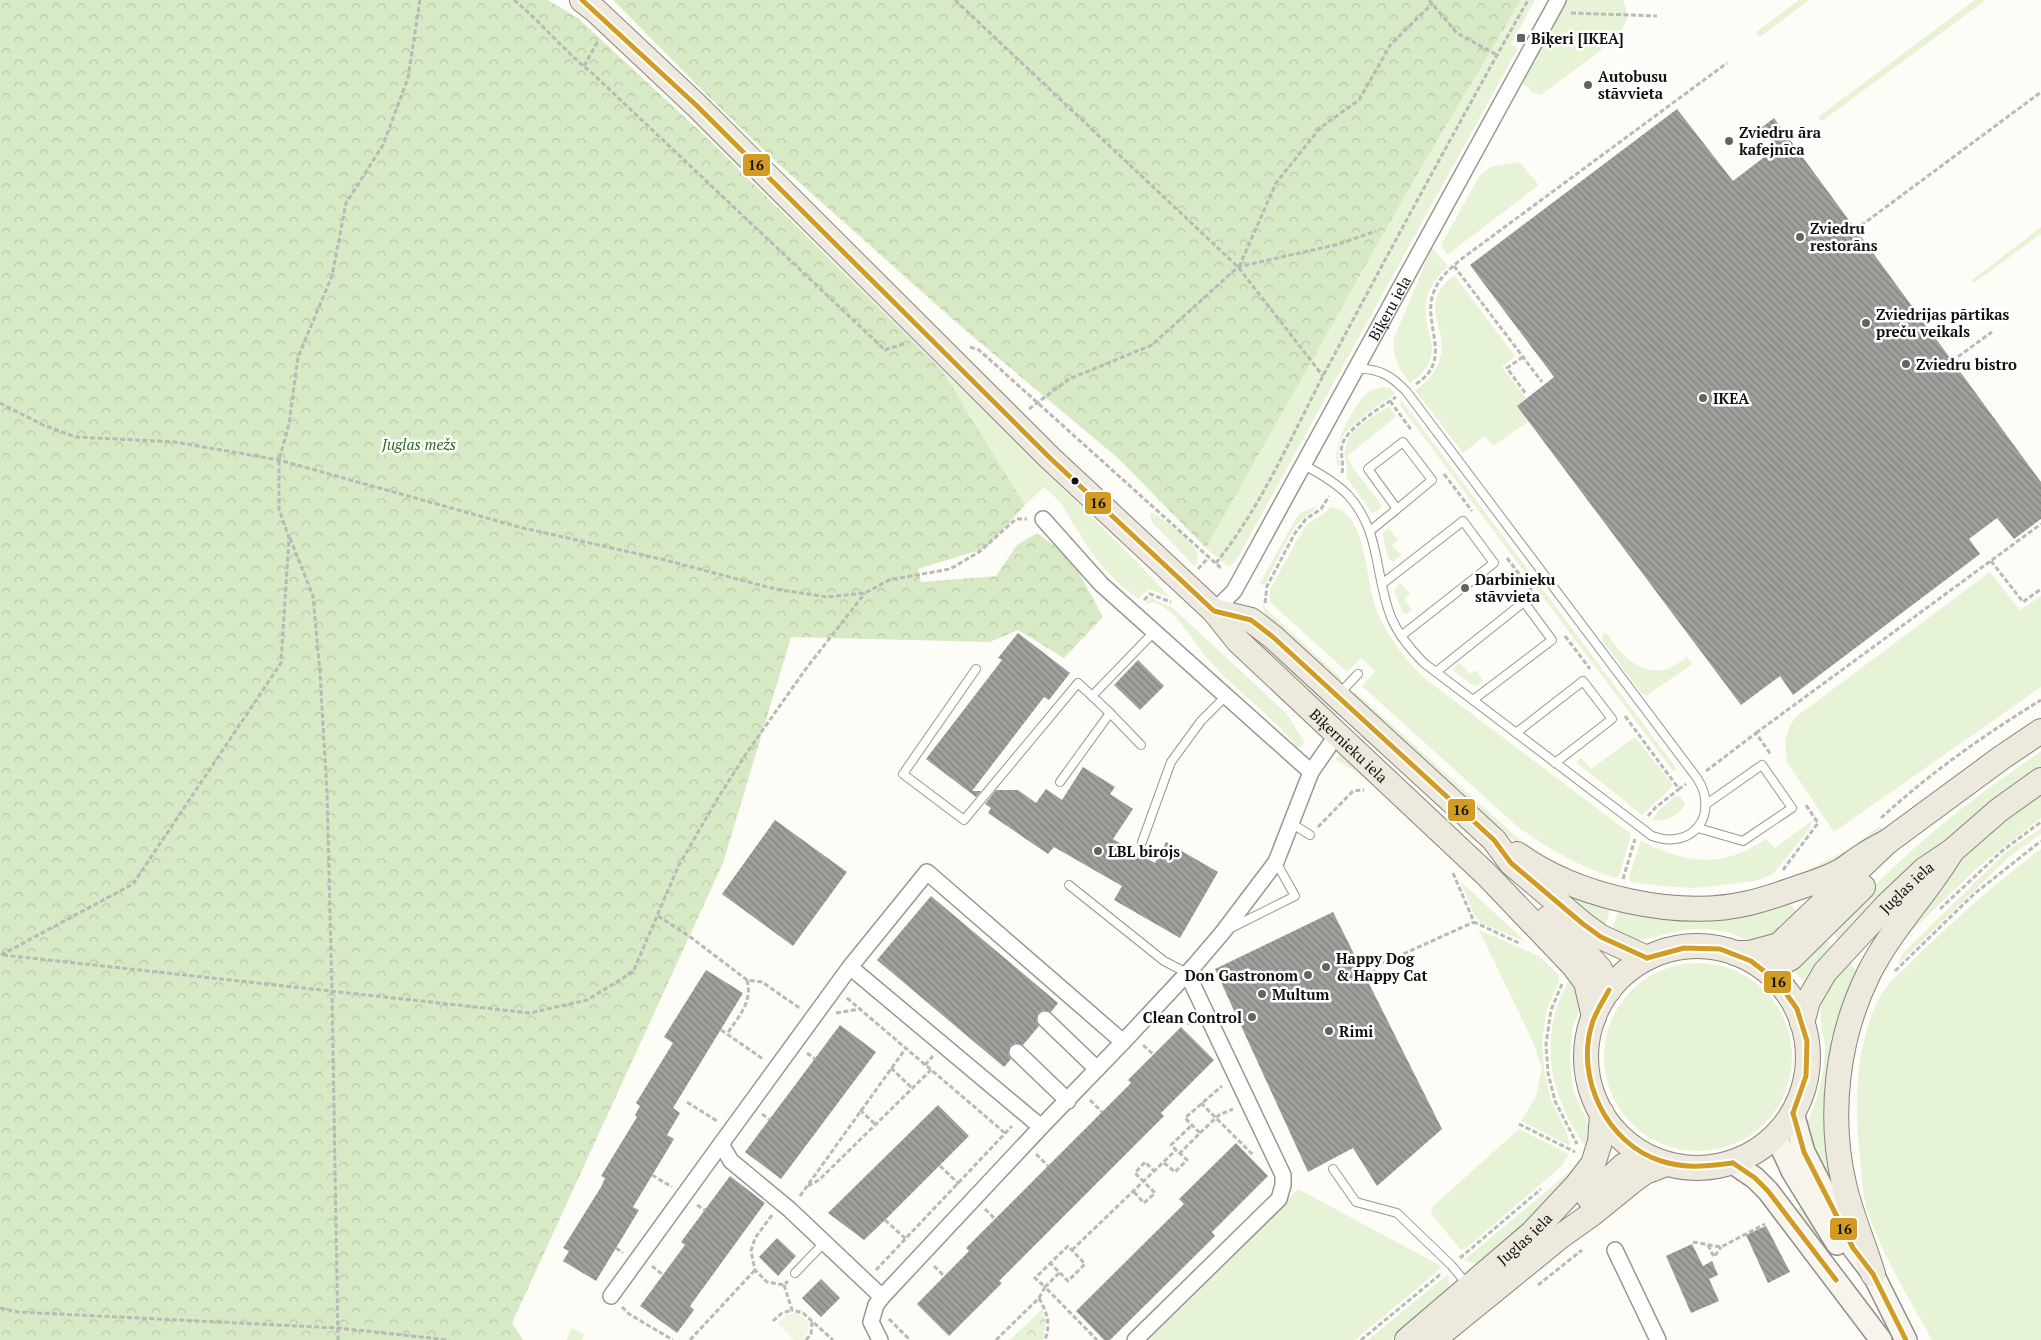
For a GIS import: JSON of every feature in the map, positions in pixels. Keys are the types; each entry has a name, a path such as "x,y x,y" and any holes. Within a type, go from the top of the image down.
{"main road":[{"name":"Biķernieku iela","path":"582,0 696,105 1013,422 1214,611 1238,641 1487,875 1578,971 1586,982 1594,1017"},
{"name":"Biķernieku iela","path":"1214,611 1251,620 1494,840 1511,863 1601,937 1647,958"},
{"path":"1338,734 1355,714"},
{"name":"Juglas iela","path":"1735,953 1749,953 1779,945 1887,842 1949,798 2000,758 2041,731"},
{"name":"Juglas iela","path":"1802,1022 1808,1001 1825,972 1906,886 1925,869 1952,851 1999,810 2041,780"},
{"name":"Juglas iela","path":"1761,966 1776,966 1791,958 1924,830 1949,798"},
{"path":"1494,840 1513,850 1529,862 1590,890 1618,899 1648,905 1698,908 1748,904 1808,884 1839,872 1864,854 1887,842"},
{"path":"1901,1331 1873,1274 1865,1245 1854,1221 1838,1152 1836,1117 1842,1056 1846,1032 1869,974 1909,911 1941,869 1952,851"},
{"name":"Biķernieku iela","path":"1487,875 1533,904 1586,953 1600,969 1609,990"},
{"path":"1685,947 1716,948 1735,953 1761,966 1777,979 1790,995 1802,1022 1808,1043 1808,1068 1802,1094 1793,1112 1776,1136 1760,1149 1732,1162 1714,1167 1695,1168 1666,1164 1643,1154 1620,1136 1602,1113 1590,1086 1587,1066 1588,1036 1594,1017 1609,990 1630,969 1647,958 1685,947"},
{"path":"1793,1112 1804,1152 1853,1248 1873,1274"},
{"name":"Juglas iela","path":"1408,1340 1532,1233 1577,1185 1593,1164 1600,1142 1602,1113"},
{"path":"1776,1136 1792,1171 1835,1241 1901,1331"},
{"name":"Juglas iela","path":"1561,1236 1581,1207 1608,1179 1622,1166 1643,1154"},
{"path":"1732,1162 1755,1178 1768,1191 1881,1340"},
{"name":"Juglas iela","path":"1434,1340 1561,1236 1645,1172 1666,1164"}],"street":[{"name":"Biķeru iela","path":"1214,611 1234,591 1558,0"},
{"path":"1043,519 1101,584 1311,772"},
{"path":"880,1340 871,1322 879,1301 1187,973 1223,932 1276,862 1311,772 1338,734"},
{"path":"611,1296 812,1017 927,872 1124,1042"},
{"path":"850,967 1041,1127"},
{"path":"1134,1340 1279,1199 1284,1185 1283,1175 1187,973"},
{"path":"1045,1019 1097,1069"},
{"path":"1017,1052 1068,1101"},
{"path":"720,1144 731,1161 785,1206 866,1281 879,1301"},
{"path":"1615,1250 1658,1340"}],"lane":[{"path":"1304,465 1347,495 1370,531 1391,618 1401,636 1414,652 1436,672 1652,836 1665,841 1682,839 1690,836 1698,828 1705,805 1704,789 1697,778 1406,391 1394,379 1377,370 1357,368"},
{"path":"1370,531 1397,509 1432,480 1403,442 1368,469 1397,509"},
{"path":"1382,584 1463,521 1494,562 1401,636"},
{"path":"1436,672 1524,602 1552,640 1473,700"},
{"path":"1092,696 1154,632"},
{"path":"976,670 903,774 964,820 1078,682 1141,745"},
{"path":"1337,697 1358,674"},
{"path":"1516,733 1583,681 1612,719 1555,762"},
{"path":"1142,842 1171,762 1201,721 1226,696"},
{"path":"1060,782 1110,713"},
{"path":"1698,828 1743,841 1792,808 1762,765 1705,805"},
{"path":"1292,823 1310,835"},
{"path":"1223,932 1295,896 1276,862"},
{"path":"1069,885 1164,961 1187,973"},
{"path":"1333,1169 1356,1202 1397,1213 1469,1286"},
{"path":"795,1273 824,1243"}],"path":[{"path":"338,1340 327,793 313,596 279,509 279,460 289,424 298,357 332,276 346,203 383,145 408,78 420,0"},
{"path":"514,0 534,17 570,55 592,73 885,350 928,337"},
{"path":"955,0 1238,267 1323,376"},
{"path":"1429,0 1457,33 1497,55"},
{"path":"1216,563 1233,542 1273,471 1528,0"},
{"path":"1013,422 1068,379 1152,346 1238,267 1276,183 1320,128 1359,100 1391,44 1432,4"},
{"path":"1568,13 1657,16"},
{"path":"1265,603 1267,586 1296,533 1306,519 1321,509 1335,485 1344,466 1342,446 1350,432 1420,381 1435,362 1436,344 1430,314 1431,301 1441,278 1454,266 1727,63"},
{"path":"1855,230 2041,92"},
{"path":"1238,267 1339,244 1376,231"},
{"path":"1454,266 1542,382"},
{"path":"1952,361 1992,332"},
{"path":"962,344 978,350 1222,569"},
{"path":"1522,357 1507,368 1526,394"},
{"path":"0,403 43,425 76,437 175,442 279,460 519,527 665,560 775,589 827,597 865,593 889,580 950,569 979,552 1016,519 1043,519"},
{"path":"1756,733 2041,524"},
{"path":"0,954 133,884 281,664 289,538"},
{"path":"1198,569 1210,557"},
{"path":"1991,561 2023,602 2041,589"},
{"path":"0,954 530,1013 587,1000 633,972 678,867 693,839 748,750 805,670 865,593"},
{"path":"1132,612 1150,594 1172,603"},
{"path":"1260,598 1272,610"},
{"path":"1880,818 1915,787 2002,724 2041,700"},
{"path":"1310,835 1353,791 1373,789"},
{"path":"1939,910 2002,851 2041,822"},
{"path":"1891,975 1974,894 2041,841"},
{"path":"1452,865 1453,874 1474,922 1524,945"},
{"path":"1783,875 1791,872"},
{"path":"658,916 747,980 762,982 812,1017 860,1010"},
{"path":"1367,979 1381,964 1474,922"},
{"path":"1360,964 1381,964"},
{"path":"727,1034 748,1002 750,990 747,980"},
{"path":"1563,983 1551,1010 1546,1044 1548,1073 1555,1101 1578,1145 1578,1153 1573,1161"},
{"path":"835,988 1005,1133"},
{"path":"1137,1028 1175,1021 1182,1022 1196,1025 1220,1042"},
{"path":"720,1030 776,1067"},
{"path":"808,1186 814,1174 906,1048"},
{"path":"891,1068 912,1088"},
{"path":"784,1285 767,1282 755,1270 751,1251 755,1238 785,1206 818,1180 931,1070"},
{"path":"1200,1133 1185,1118 1236,1076"},
{"path":"687,1102 730,1130"},
{"path":"1179,1154 1219,1115 1248,1103"},
{"path":"1201,1104 1256,1158"},
{"path":"860,1110 875,1124"},
{"path":"866,1281 1025,1113"},
{"path":"1519,1124 1578,1153"},
{"path":"1164,1163 1175,1172 1186,1160 1171,1145 1192,1125"},
{"path":"1072,1250 1176,1150"},
{"path":"1134,1192 1144,1203 1154,1193 1135,1173 1145,1162 1155,1172"},
{"path":"1362,1340 1545,1186"},
{"path":"1708,1245 1714,1256 1721,1247 1765,1224"},
{"path":"1694,1242 1721,1247"},
{"path":"1050,1264 1068,1281 1085,1264 1068,1246 1050,1264 1036,1278 1097,1340"},
{"path":"690,1340 755,1270"},
{"path":"784,1285 795,1273"},
{"path":"996,1340 1038,1298 1059,1273"},
{"path":"784,1285 792,1310"},
{"path":"611,1296 629,1314 673,1340"},
{"path":"1038,1298 1048,1315 1048,1332 1045,1340"},
{"path":"879,1301 910,1340"},
{"path":"0,1308 18,1312 338,1328 448,1340"},
{"path":"773,1321 782,1313 792,1310 803,1313 833,1340"},
{"path":"806,1340 810,1334 812,1322"}],"green space":[{"name":"Juglas mežs","path":"0,0 548,0 578,18 705,136 941,369 1025,505 986,548 918,569 921,582 996,576 1017,545 1037,533 1071,558 1103,617 1064,658 1018,630 990,642 791,637 723,863 512,1323 523,1340 0,1340"},
{"path":"613,0 1521,0 1415,178 1206,548 1119,459 958,324 773,159"},
{"path":"1521,0 1535,0 1511,44 1518,48 1237,559 1229,567 1206,548 1415,178"},
{"path":"1566,0 1623,0 1627,13 1626,22 1612,40 1574,71 1541,95 1532,93 1528,87 1522,84"},
{"path":"1799,0 1809,0 1760,37 1756,32"},
{"path":"1975,0 1986,0 1822,121 1818,117"},
{"path":"1519,162 1539,185 1447,255 1441,245 1480,175 1491,167"},
{"path":"2041,227 2041,234 1974,283 1972,280"},
{"path":"1432,248 1448,266 1435,281 1427,298 1425,311 1432,352 1430,362 1423,372 1410,383 1397,362 1394,351 1394,338"},
{"path":"1454,275 1515,356 1502,367 1526,398 1517,406 1528,422 1493,446 1485,436 1463,453 1415,390 1432,374 1439,361 1442,346 1435,312 1436,301 1440,290"},
{"path":"941,369 1129,554 1171,598 1149,589 1138,599 1118,583 1087,546 1060,502 1044,487 1025,505"},
{"path":"1383,387 1390,388 1395,394 1364,416 1343,436 1338,453 1339,468 1337,451 1339,442 1347,421 1365,395 1372,390"},
{"path":"1402,401 1677,769 1673,771 1399,404"},
{"path":"1389,406 1396,417 1347,456 1354,469 1382,506 1378,511 1372,513 1346,477 1345,450 1350,436 1362,424"},
{"path":"1317,506 1295,527 1264,586 1260,583 1296,518 1302,512"},
{"path":"1330,507 1341,510 1350,518 1361,542 1373,600 1381,620 1391,638 1423,677 1631,834 1620,874 1616,878 1565,857 1518,827 1362,686 1375,671 1361,658 1347,672 1270,602 1270,589 1304,528 1324,514"},
{"path":"1152,513 1177,530 1193,546 1198,557 1195,567 1152,522 1150,516"},
{"path":"1389,528 1398,540 1392,545 1401,555 1393,562 1388,558 1383,536 1383,533"},
{"path":"1990,572 2020,610 2041,596 2041,687 1834,832 1787,762 1785,740 1790,725 1797,716"},
{"path":"1400,582 1410,594 1404,599 1412,610 1406,614 1403,613 1394,591"},
{"path":"1150,597 1174,609 1287,714 1304,741 1302,746 1297,747 1275,723 1218,670 1181,623 1169,611 1155,603 1145,605"},
{"path":"1262,605 1341,678 1338,683 1271,622 1265,614"},
{"path":"1251,634 1338,713 1333,718 1249,636"},
{"path":"1603,634 1607,634 1618,649 1632,662 1648,670 1667,669 1687,657 1692,664 1646,696 1641,693 1602,640"},
{"path":"1459,662 1470,674 1475,670 1483,680 1477,686 1471,684 1454,671"},
{"path":"1355,692 1519,839 1614,892 1518,845 1352,696"},
{"path":"1635,737 1672,784 1671,788 1642,815 1576,762 1581,758 1591,769"},
{"path":"2041,751 2041,767 1972,819 1921,861 1888,890 1839,940 1829,930 1883,877 1951,817"},
{"path":"1346,753 1369,779 1335,759 1340,754"},
{"path":"2041,793 2041,818 1977,868 1896,946 1950,867 1994,828"},
{"path":"1675,796 1680,796 1685,805 1671,818 1652,820 1658,811"},
{"path":"1813,820 1808,831 1772,875 1754,881 1696,888 1631,882 1629,877 1641,841 1674,855 1704,860 1719,859 1749,849 1766,839 1775,848"},
{"path":"1880,826 1883,830 1840,862 1792,878 1849,849"},
{"path":"2041,828 2041,834 2010,856 1897,965 1904,952 2006,852"},
{"path":"2041,849 2041,1340 1932,1340 1883,1250 1870,1219 1865,1200 1857,1123 1858,1078 1861,1056 1872,1013 1885,988 1978,900"},
{"path":"1460,881 1526,942 1481,923 1475,916"},
{"path":"1564,891 1611,908 1604,928 1562,893"},
{"path":"1789,903 1801,916 1781,932 1755,940 1748,940 1726,932 1703,929 1684,930 1633,940 1611,933 1619,910"},
{"path":"1479,930 1539,956 1559,975 1559,981 1547,1009 1542,1040 1544,1070 1551,1100 1567,1133 1570,1146 1521,1121 1536,1096 1542,1068 1532,1040"},
{"path":"1822,936 1832,946 1813,966 1803,981 1791,967"},
{"path":"1848,962 1859,973 1833,1181 1826,1184 1805,1127 1813,1108 1823,1069 1825,1042 1821,1013 1824,997 1831,982"},
{"path":"1707,963 1734,970 1765,990 1785,1021 1791,1039 1791,1075 1785,1093 1765,1124 1734,1144 1716,1150 1689,1151 1680,1150 1654,1140 1638,1130 1625,1117 1611,1093 1605,1075 1604,1048 1605,1039 1615,1013 1625,997 1638,984 1662,970 1680,964"},
{"path":"1572,974 1581,1006 1572,1030 1570,1058 1573,1090 1587,1122 1591,1138 1589,1152 1561,1102 1555,1084 1550,1048 1556,1010"},
{"path":"1519,1129 1569,1154 1562,1166 1465,1249 1461,1250 1432,1215 1431,1208"},
{"path":"1580,1163 1567,1187 1479,1265 1464,1260"},
{"path":"1298,1189 1441,1266 1440,1269 1355,1340 1147,1340"},
{"path":"1803,1205 1830,1247 1826,1250 1795,1211"},
{"path":"1448,1274 1449,1287 1444,1296 1391,1340 1368,1340"},
{"path":"1042,1309 1046,1322 1043,1340 1010,1340"},
{"path":"796,1313 809,1324 808,1331 803,1340 794,1340 777,1323 786,1315"},
{"path":"572,1328 585,1335 581,1340 566,1340"}],"building":[{"path":"1677,109 1733,181 1776,148 1761,128 1774,118 2041,482 2041,519 2014,539 1997,518 1969,539 1980,554 1793,695 1780,676 1741,705 1517,406 1554,377 1470,265"},
{"path":"1018,633 1070,673 1049,700 1044,697 972,791 981,791 976,797 926,759 1002,660 998,658"},
{"path":"1138,660 1164,686 1140,710 1114,685"},
{"path":"1083,767 1115,787 1110,794 1133,809 1113,839 1155,863 1166,842 1218,872 1180,938 1114,900 1122,886 1054,847 1048,854 988,813 991,808 985,804 996,790 1018,790 1036,803 1046,789 1062,800"},
{"path":"775,820 847,872 793,946 722,894"},
{"path":"931,896 1058,1003 1051,1012 1043,1010 1038,1013 1036,1021 1039,1026 1023,1045 1015,1043 1010,1046 1008,1054 1011,1059 1004,1067 877,960"},
{"path":"1333,912 1442,1129 1377,1186 1353,1148 1308,1172 1215,969"},
{"path":"706,970 743,993 673,1108 680,1113 667,1135 674,1139 633,1207 639,1210 596,1281 563,1261 569,1251 563,1248 601,1187 605,1178 601,1176 637,1117 635,1115 640,1106 636,1103 673,1043 664,1037"},
{"path":"840,1025 876,1052 781,1179 745,1152"},
{"path":"1181,1027 1214,1060 1161,1113 1164,1116 999,1281 1002,1283 949,1336 917,1304 969,1251 966,1248 1131,1083 1128,1080"},
{"path":"938,1105 969,1136 885,1220 864,1240 828,1213"},
{"path":"1236,1143 1268,1176 1212,1232 1215,1236 1110,1340 1104,1340 1076,1311 1184,1204 1179,1199"},
{"path":"730,1176 765,1203 690,1306 694,1310 677,1333 640,1306 685,1245 681,1242"},
{"path":"1766,1226 1790,1272 1768,1283 1746,1235"},
{"path":"777,1238 796,1256 778,1276 759,1257"},
{"path":"1692,1244 1703,1266 1712,1261 1718,1275 1709,1279 1719,1301 1691,1313 1666,1256"},
{"path":"821,1279 840,1298 821,1317 802,1298"}],"transit line":[{"name":"16","path":"582,0 696,105 1050,458 1214,611 1251,620 1273,637 1494,840 1511,863 1601,937 1647,958"},
{"name":"16","path":"1647,958 1684,948 1720,949 1751,961 1778,982 1797,1009 1807,1041 1806,1076 1793,1113"},
{"name":"16","path":"1609,990 1592,1024 1588,1045 1588,1066 1592,1087 1600,1106 1611,1124 1625,1140 1642,1152 1670,1164 1706,1166 1733,1163"},
{"name":"16","path":"1793,1113 1804,1152 1853,1248 1873,1274 1906,1340"},
{"name":"16","path":"1733,1163 1755,1178 1768,1191 1836,1280"}],"place":[{"name":"Biķeri [IKEA]","path":"1521,38"},
{"name":"Autobusu stāvvieta","path":"1588,85"},
{"name":"Zviedru āra kafejnīca","path":"1729,141"},
{"name":"Zviedru restorāns","path":"1800,237"},
{"name":"Zviedrijas pārtikas preču veikals","path":"1866,323"},
{"name":"Zviedru bistro","path":"1906,364"},
{"name":"IKEA","path":"1703,398"},
{"name":"Darbinieku stāvvieta","path":"1465,588"},
{"name":"LBL birojs","path":"1098,851"},
{"name":"Happy Dog & Happy Cat","path":"1326,967"},
{"name":"Don Gastronom","path":"1308,975"},
{"name":"Multum","path":"1262,994"},
{"name":"Clean Control","path":"1252,1017"},
{"name":"Rimi","path":"1329,1031"}]}
